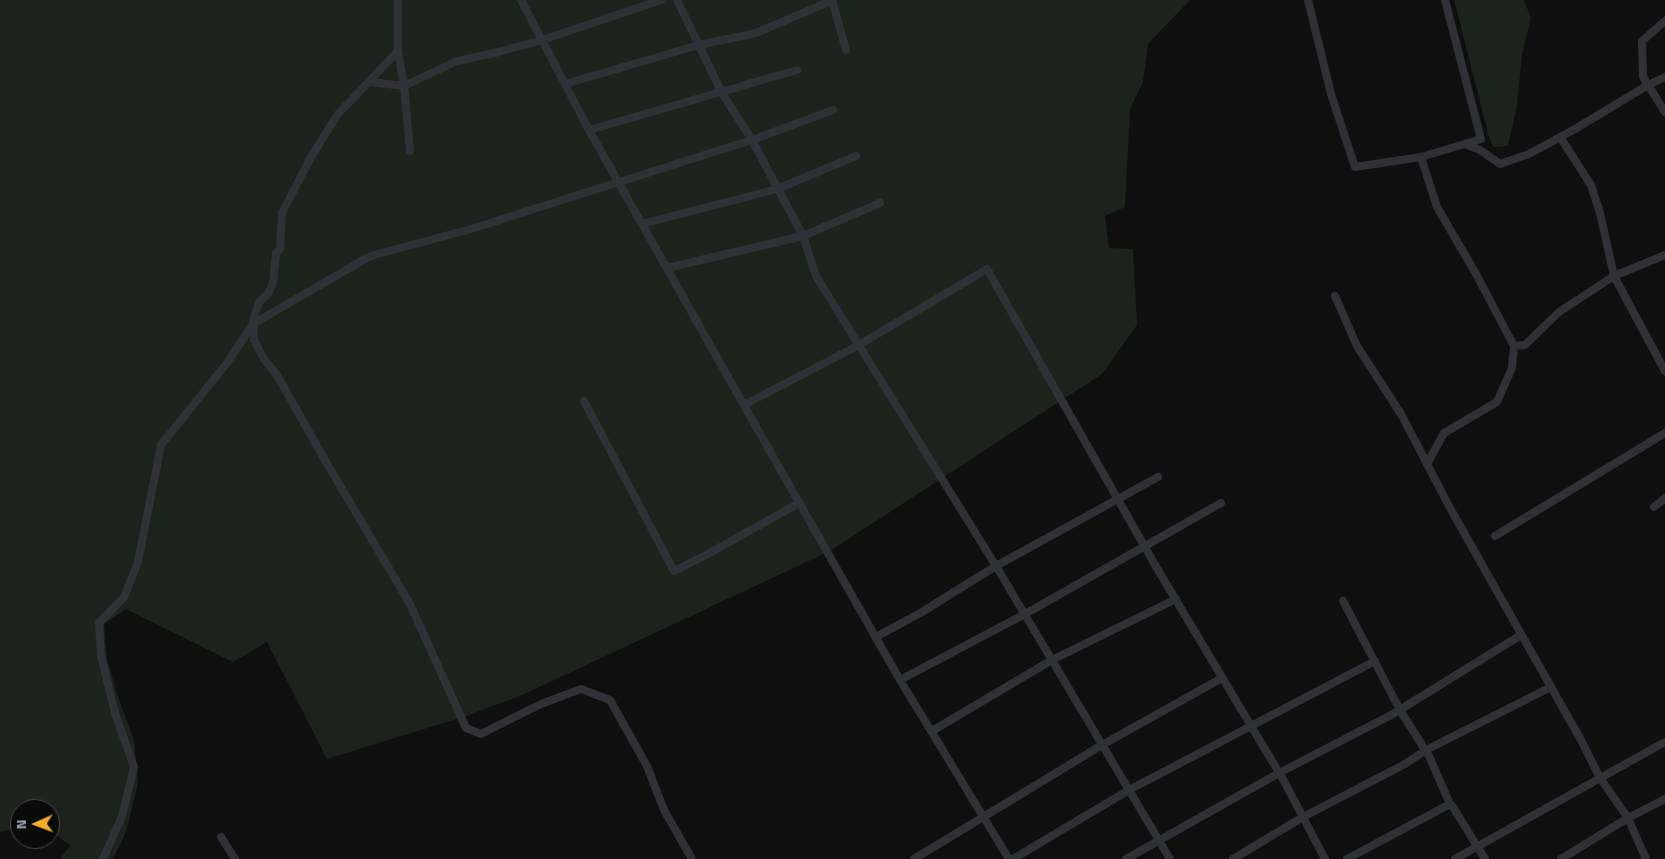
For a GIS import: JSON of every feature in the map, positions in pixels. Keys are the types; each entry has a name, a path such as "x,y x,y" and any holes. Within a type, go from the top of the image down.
{"street":[{"path":"398,0 398,51 404,86 410,151"},
{"path":"521,0 589,130 799,503 900,680 1009,859"},
{"path":"370,82 404,86 457,61 542,40 661,0"},
{"path":"677,0 722,92 752,140 803,236 816,276 996,566 1170,859"},
{"path":"565,84 699,45 756,33 833,0 846,50"},
{"path":"1308,0 1331,94 1355,167 1421,157 1481,139 1445,0"},
{"path":"1665,21 1642,42 1643,77 1665,112"},
{"path":"398,51 338,114 310,157 282,213 280,249 276,253 273,283 268,294 260,301 254,313 254,340 264,359 277,374 326,462 410,604 466,728 481,734 541,704 581,689 610,700 647,766 664,810 692,859"},
{"path":"589,130 797,70"},
{"path":"1465,144 1480,150 1500,164 1529,154 1665,77"},
{"path":"103,859 122,816 134,767 115,713 103,665 99,623 124,597 138,562 161,445 227,363 253,324 370,257 471,228 752,140 833,110"},
{"path":"1560,137 1591,185 1600,213 1614,276 1665,371"},
{"path":"642,224 777,189 856,156"},
{"path":"1421,157 1437,207 1514,346 1512,368 1498,402 1444,433 1427,464"},
{"path":"667,268 803,236 880,203"},
{"path":"1514,346 1525,345 1559,312 1614,276 1665,255"},
{"path":"744,405 859,345 987,269 1176,599 1279,773 1325,859"},
{"path":"1335,296 1357,346 1401,414 1521,635 1581,740 1600,778 1628,818 1646,859"},
{"path":"584,401 674,571 799,503"},
{"path":"1495,536 1665,433"},
{"path":"876,638 996,566 1158,477"},
{"path":"1654,507 1665,498"},
{"path":"900,680 1025,614 1221,503"},
{"path":"932,731 1052,660 1176,599"},
{"path":"1342,601 1400,710 1426,750 1450,804 1486,859"},
{"path":"1126,859 1279,773 1400,710 1521,635"},
{"path":"1013,859 1130,790 1375,661"},
{"path":"914,859 1102,745 1222,678"},
{"path":"1233,859 1303,817 1405,764 1426,750 1551,687"},
{"path":"1455,859 1665,742"},
{"path":"1561,859 1628,818 1665,799"},
{"path":"1347,859 1450,804"},
{"path":"221,837 235,859"}],"shaded area":[{"path":"0,0 1190,0 1148,44 1143,82 1130,109 1125,207 1105,216 1109,248 1133,249 1137,325 1102,374 830,551 520,696 466,716 327,759 267,642 233,662 126,609 104,624 107,659 119,700 134,740 138,783 126,832 113,859 60,859 70,845 60,838 60,799 10,799 10,830 0,832"},
{"path":"1454,0 1524,0 1531,18 1522,54 1517,105 1508,146 1493,147 1488,134"}]}
